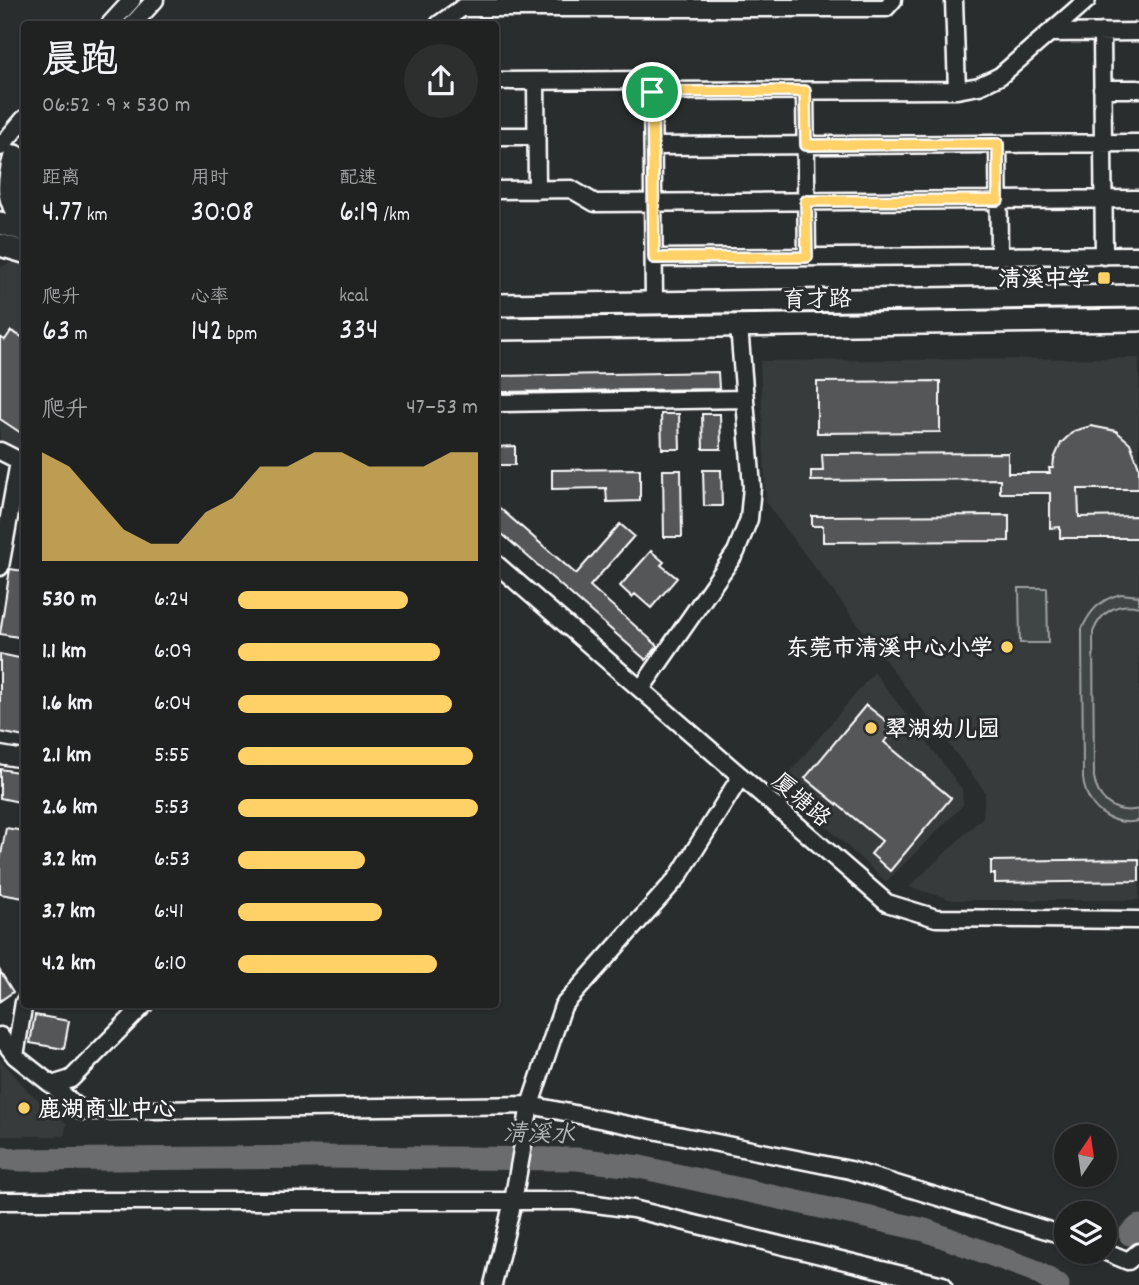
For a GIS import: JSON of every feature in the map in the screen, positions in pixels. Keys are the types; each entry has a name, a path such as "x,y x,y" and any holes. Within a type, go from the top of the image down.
{"main road":[{"path":"13,150 8,183 13,207 21,219"},
{"path":"0,223 21,229"},
{"name":"育才路","path":"499,305 1139,296"},
{"name":"育才路","path":"499,329 1139,320"}],"street":[{"path":"113,21 132,0"},
{"path":"136,21 155,0"},
{"path":"443,21 462,8 886,8 893,0"},
{"path":"954,0 957,90"},
{"path":"652,92 957,90 979,86 1000,76 1087,0"},
{"path":"1102,32 1104,256"},
{"path":"1050,33 1139,32"},
{"path":"499,81 652,80 654,303"},
{"path":"536,81 537,190"},
{"path":"1102,89 1139,89"},
{"path":"805,91 807,257"},
{"path":"0,174 13,150 21,127"},
{"path":"499,136 536,136"},
{"path":"653,146 1139,143"},
{"path":"998,144 999,256"},
{"path":"499,190 570,189 595,204 1139,199"},
{"path":"654,258 1139,256"},
{"path":"641,689 736,552 749,519 752,487 739,326"},
{"path":"499,403 745,399"},
{"path":"0,451 21,462"},
{"path":"0,567 21,467"},
{"name":"厦塘路","path":"499,566 887,903 936,918 1139,920"},
{"path":"0,755 21,758"},
{"path":"493,1285 513,1201 530,1105 564,1006 678,877 741,776"},
{"path":"15,1056 23,1008"},
{"path":"52,1085 71,1079 141,1008"},
{"path":"0,1036 15,1056 82,1111 530,1105 850,1170 1054,1232"},
{"path":"0,1201 574,1201 633,1209 943,1285"},
{"path":"1117,1256 1128,1261 1139,1252"}],"shaded area":[{"path":"13,262 21,265 21,454 0,442 0,267"},
{"name":"东莞市清溪中心小学","path":"1139,358 1139,900 953,900 909,887 983,817 985,792 766,503 760,361"},
{"path":"1019,588 1047,588 1048,643 1020,643"},
{"path":"1121,594 1139,596 1139,607 1124,606 1111,610 1096,625 1093,632 1094,777 1099,793 1109,804 1122,810 1139,809 1139,821 1128,822 1109,818 1101,813 1089,798 1083,778 1082,629 1097,606"},
{"name":"翠湖幼儿园","path":"874,672 962,789 963,805 886,882 780,784"},
{"name":"鹿湖商业中心","path":"0,1059 29,1092 67,1124 64,1136 0,1136"}],"building":[{"path":"11,331 21,336 21,433 0,419 0,337 5,340"},
{"path":"718,372 719,389 499,392 499,376"},
{"path":"940,381 940,432 817,433 817,382"},
{"path":"661,414 679,414 680,449 662,449"},
{"path":"702,414 720,414 721,449 703,449"},
{"path":"1091,426 1116,431 1130,443 1139,467 1139,489 1078,489 1079,517 1139,516 1139,538 1060,538 1060,527 1050,528 1050,493 1000,493 1000,479 811,481 811,471 823,471 822,454 1008,453 1008,473 1050,473 1049,468 1053,468 1061,443 1074,431"},
{"path":"515,446 515,465 499,465 499,447"},
{"path":"640,469 640,501 607,502 606,488 552,489 552,470"},
{"path":"663,470 681,470 682,537 664,537"},
{"path":"703,470 721,470 722,506 704,506"},
{"path":"499,507 576,574 620,524 634,536 590,586 658,646 646,660 501,533 499,535"},
{"path":"1009,515 1009,541 823,542 823,526 812,526 812,516"},
{"path":"651,551 664,562 661,565 677,578 651,608 635,594 632,597 620,586"},
{"path":"10,569 21,571 21,638 0,634"},
{"path":"0,654 21,658 21,736 0,732"},
{"path":"866,705 895,728 884,742 951,798 890,871 871,854 882,841 805,778"},
{"path":"0,769 21,772 21,802 0,798"},
{"path":"6,828 21,830 21,898 0,894 0,860"},
{"path":"1139,859 1139,881 995,883 995,874 991,874 991,861"},
{"path":"0,971 13,992 0,1001"},
{"path":"35,1015 69,1021 64,1049 30,1043"}],"waterway":[{"name":"清溪水","path":"0,1158 577,1159 640,1167 925,1230 1033,1270 1058,1285"},
{"path":"1130,1234 1139,1226"}],"place":[{"name":"清溪中学","path":"1104,278"},
{"name":"东莞市清溪中心小学","path":"1007,647"},
{"name":"翠湖幼儿园","path":"871,728"},
{"name":"鹿湖商业中心","path":"24,1108"}],"route":[{"path":"805,91 806,145 998,144 998,200 806,201 807,257 654,258 652,92 805,91"}]}
